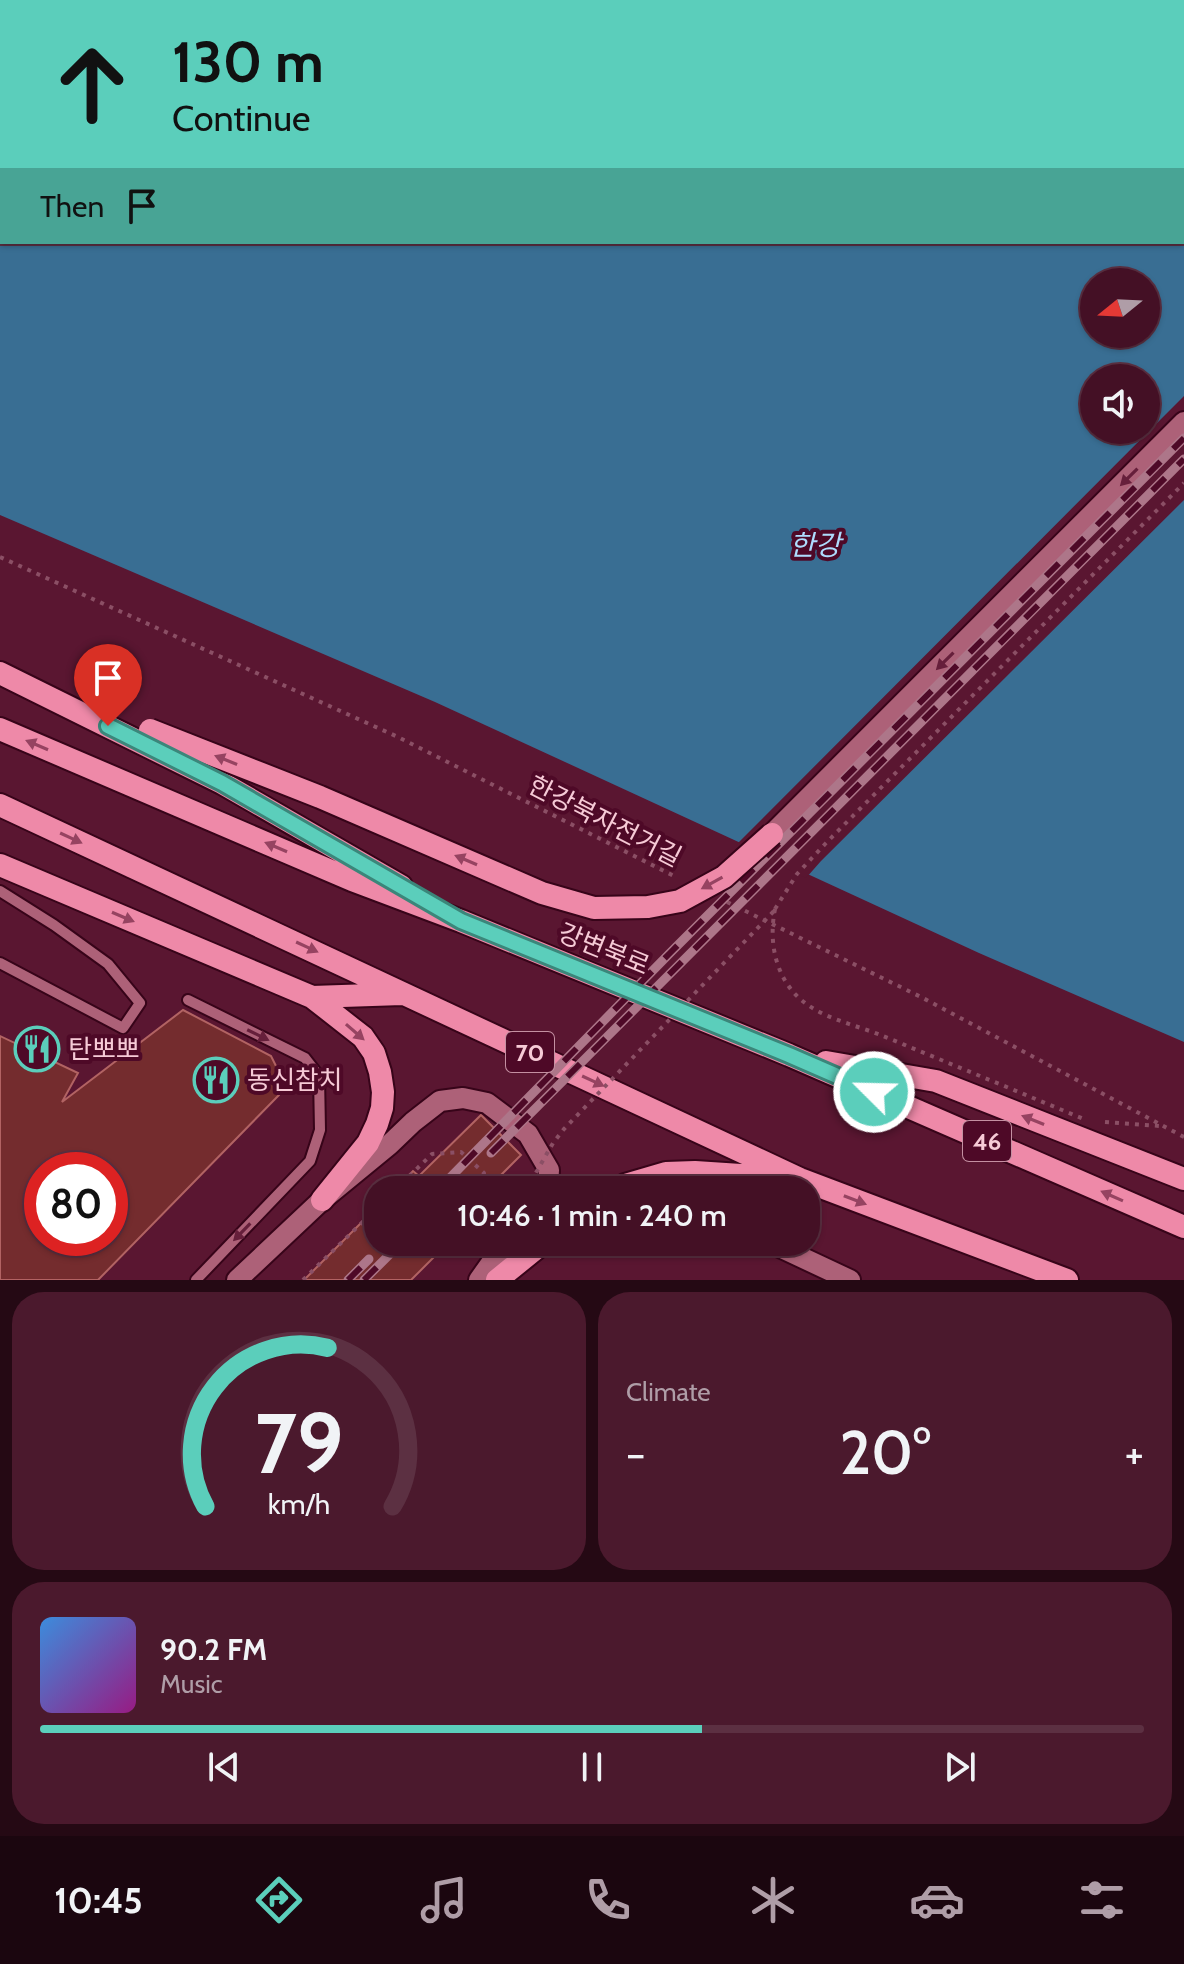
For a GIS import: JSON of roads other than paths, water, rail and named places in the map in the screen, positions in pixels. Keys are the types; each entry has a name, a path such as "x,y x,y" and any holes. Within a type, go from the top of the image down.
{"highway":[{"path":"0,673 222,783 461,921"},
{"path":"22,683 320,797 542,893 594,908 648,907 680,901 724,877 772,834"},
{"name":"강변북로","path":"0,729 352,880 461,921 789,1055 1184,1227"},
{"name":"70","path":"0,805 794,1176"},
{"path":"0,865 312,997 363,1037 374,1053 380,1072 382,1108 368,1143 322,1200"},
{"path":"312,997 407,994"},
{"path":"789,1055 936,1081 1184,1179"},
{"path":"658,1176 695,1172 755,1176"},
{"name":"70","path":"820,1187 1067,1280"},
{"path":"497,1280 527,1256"}],"street":[{"path":"772,834 1184,422"},
{"path":"237,1280 322,1200 440,1101 463,1098 487,1103 528,1134 549,1170 549,1176"},
{"path":"479,1280 496,1256"},
{"path":"799,1256 850,1280"}],"lane":[{"path":"0,891 108,964 140,1003 123,1028 0,963"},
{"path":"188,1000 305,1058 319,1076 320,1130 310,1161 196,1280"}],"water":[{"name":"한강","path":"0,244 1184,244 1184,1042 979,953 435,702 0,515"}],"railway":[{"path":"452,1176 1184,438"},
{"path":"491,1153 1184,459"},
{"path":"364,1280 388,1256"},
{"path":"348,1280 369,1259"}],"place":[{"name":"탄뽀뽀","path":"37,1049"},
{"name":"동신참치","path":"216,1080"}]}
